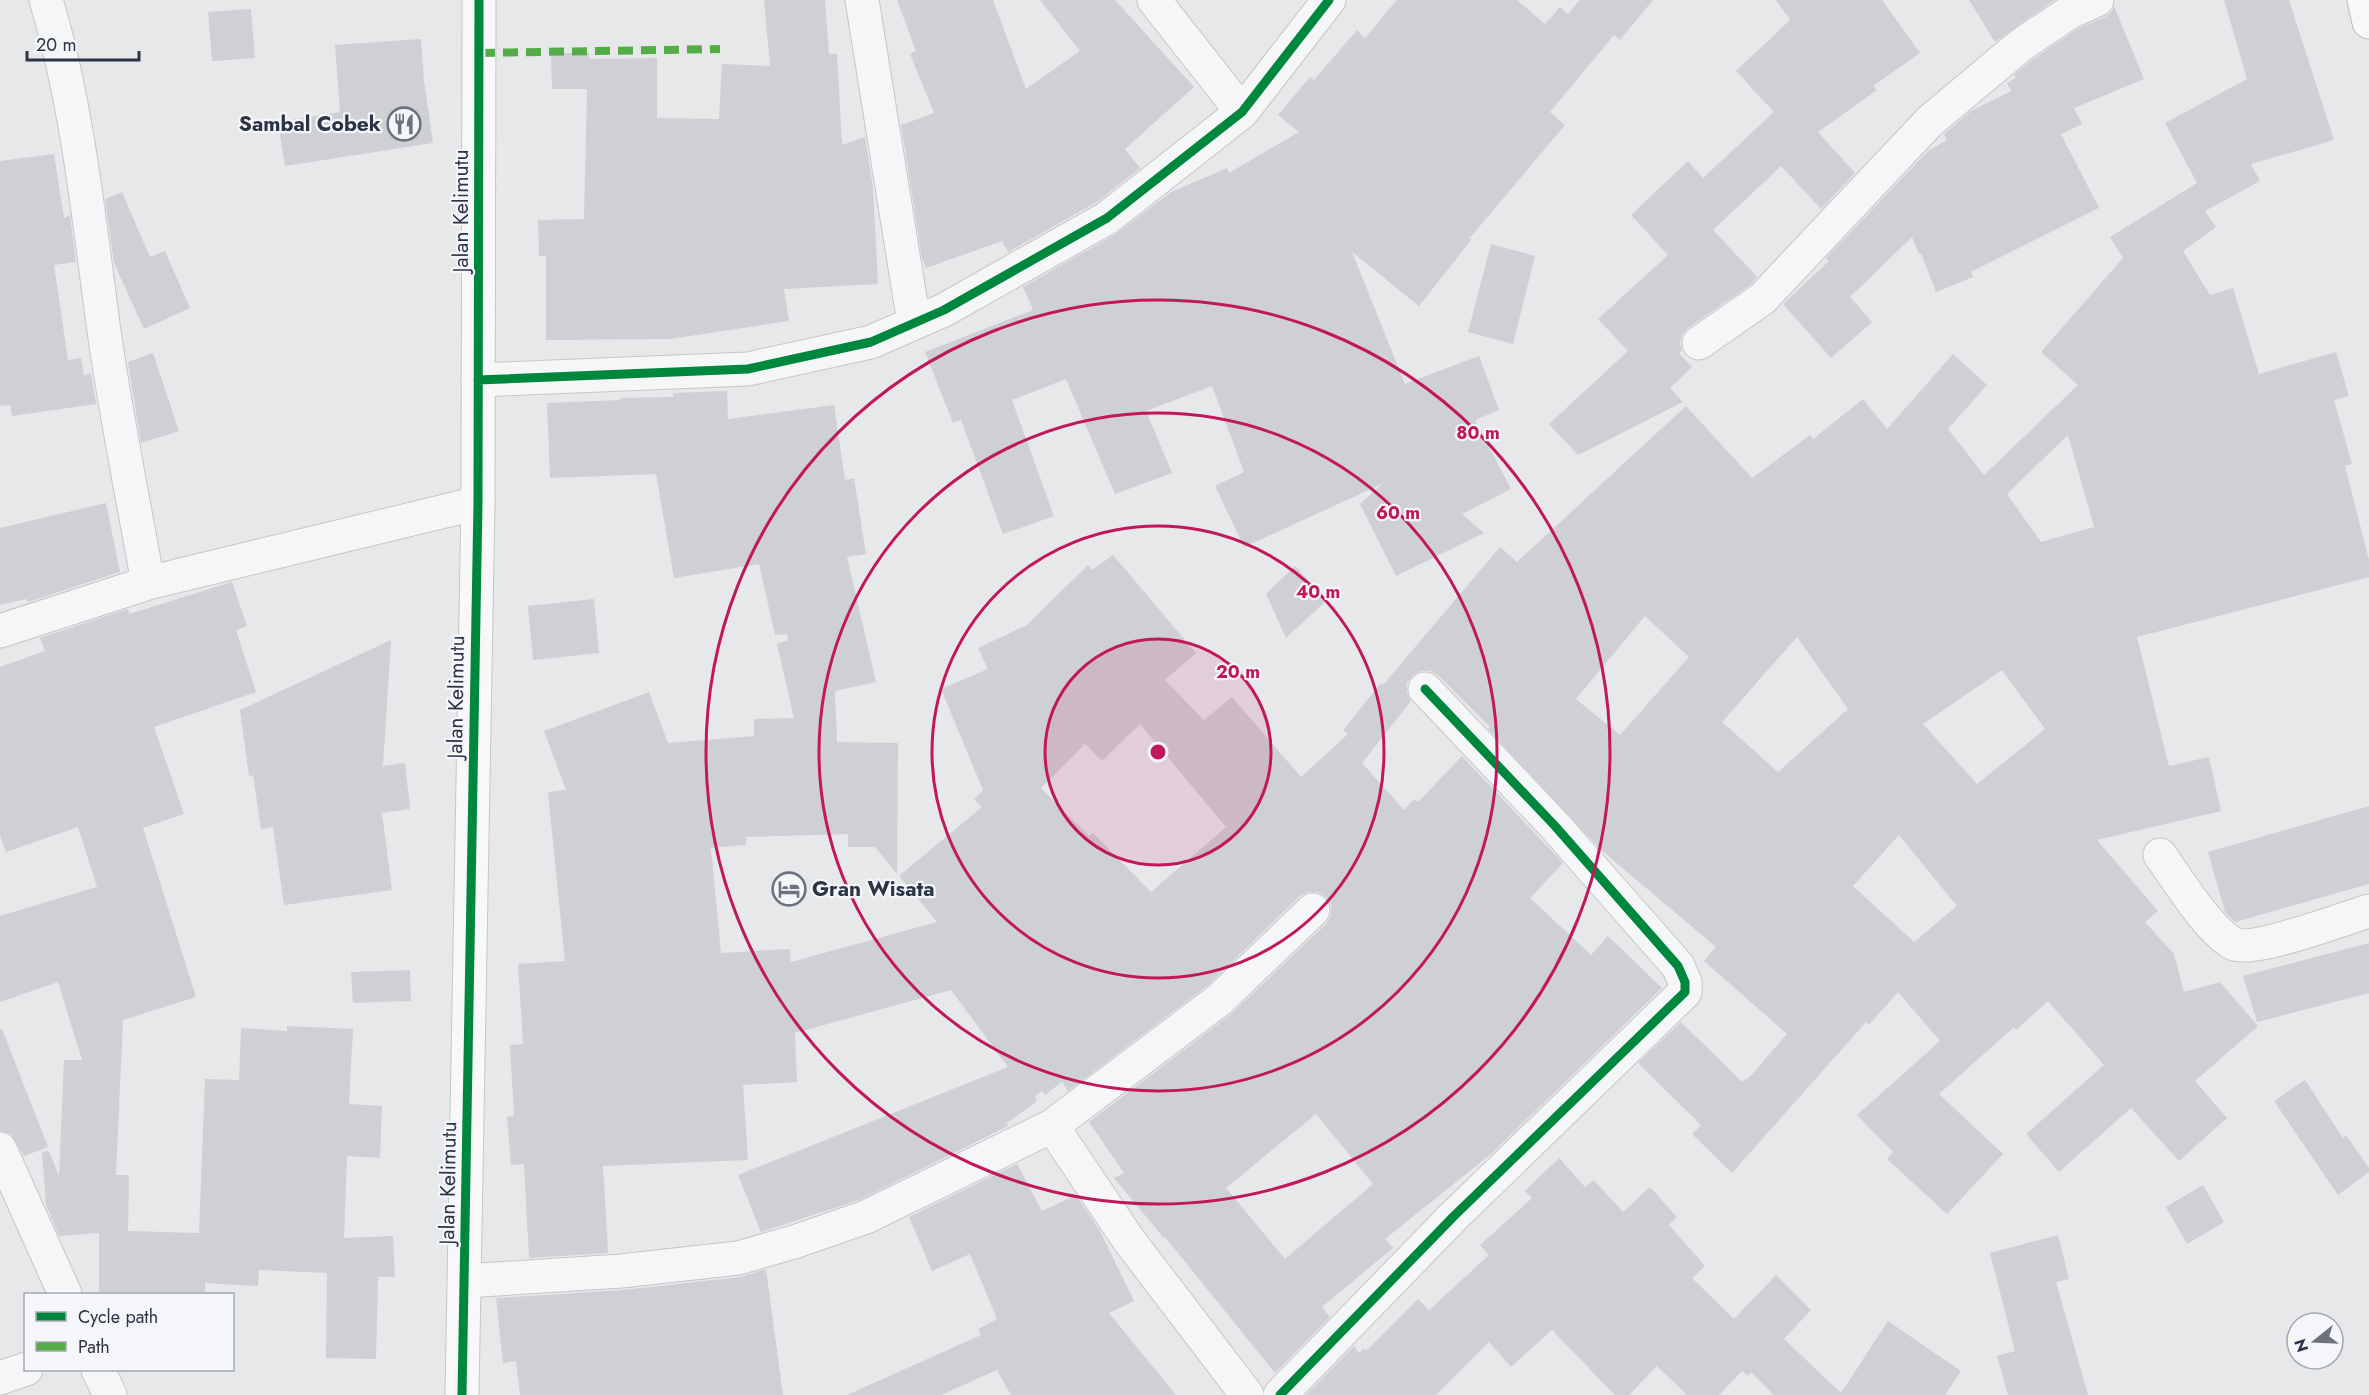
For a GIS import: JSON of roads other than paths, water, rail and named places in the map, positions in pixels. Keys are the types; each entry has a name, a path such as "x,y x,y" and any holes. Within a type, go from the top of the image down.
{"main road":[{"name":"Jalan Kelimutu","path":"462,1395 478,503 479,0"},
{"path":"2364,0 2369,22"}],"street":[{"path":"46,0 56,35 81,164 112,385 148,583"},
{"path":"862,0 914,323"},
{"path":"1154,0 1242,112"},
{"path":"478,380 748,369 871,342 944,310 1107,218 1242,112 1329,0"},
{"path":"1699,344 1762,299 1930,121 2021,45 2070,12 2097,0"},
{"path":"0,632 148,583 478,503"},
{"path":"1280,1395 1454,1216 1685,992 1685,982 1678,966 1555,826 1425,689"},
{"path":"2160,855 2217,932 2235,944 2257,945 2369,911"},
{"path":"465,1281 621,1271 738,1258 794,1242 866,1217 1052,1126 1219,1000 1313,910"},
{"path":"1052,1126 1128,1239 1247,1395"},
{"path":"0,1149 65,1293"},
{"path":"0,1378 24,1370"},
{"path":"98,1371 110,1395"}],"place":[{"name":"Sambal Cobek","path":"404,124"},
{"name":"Gran Wisata","path":"789,889"}]}
